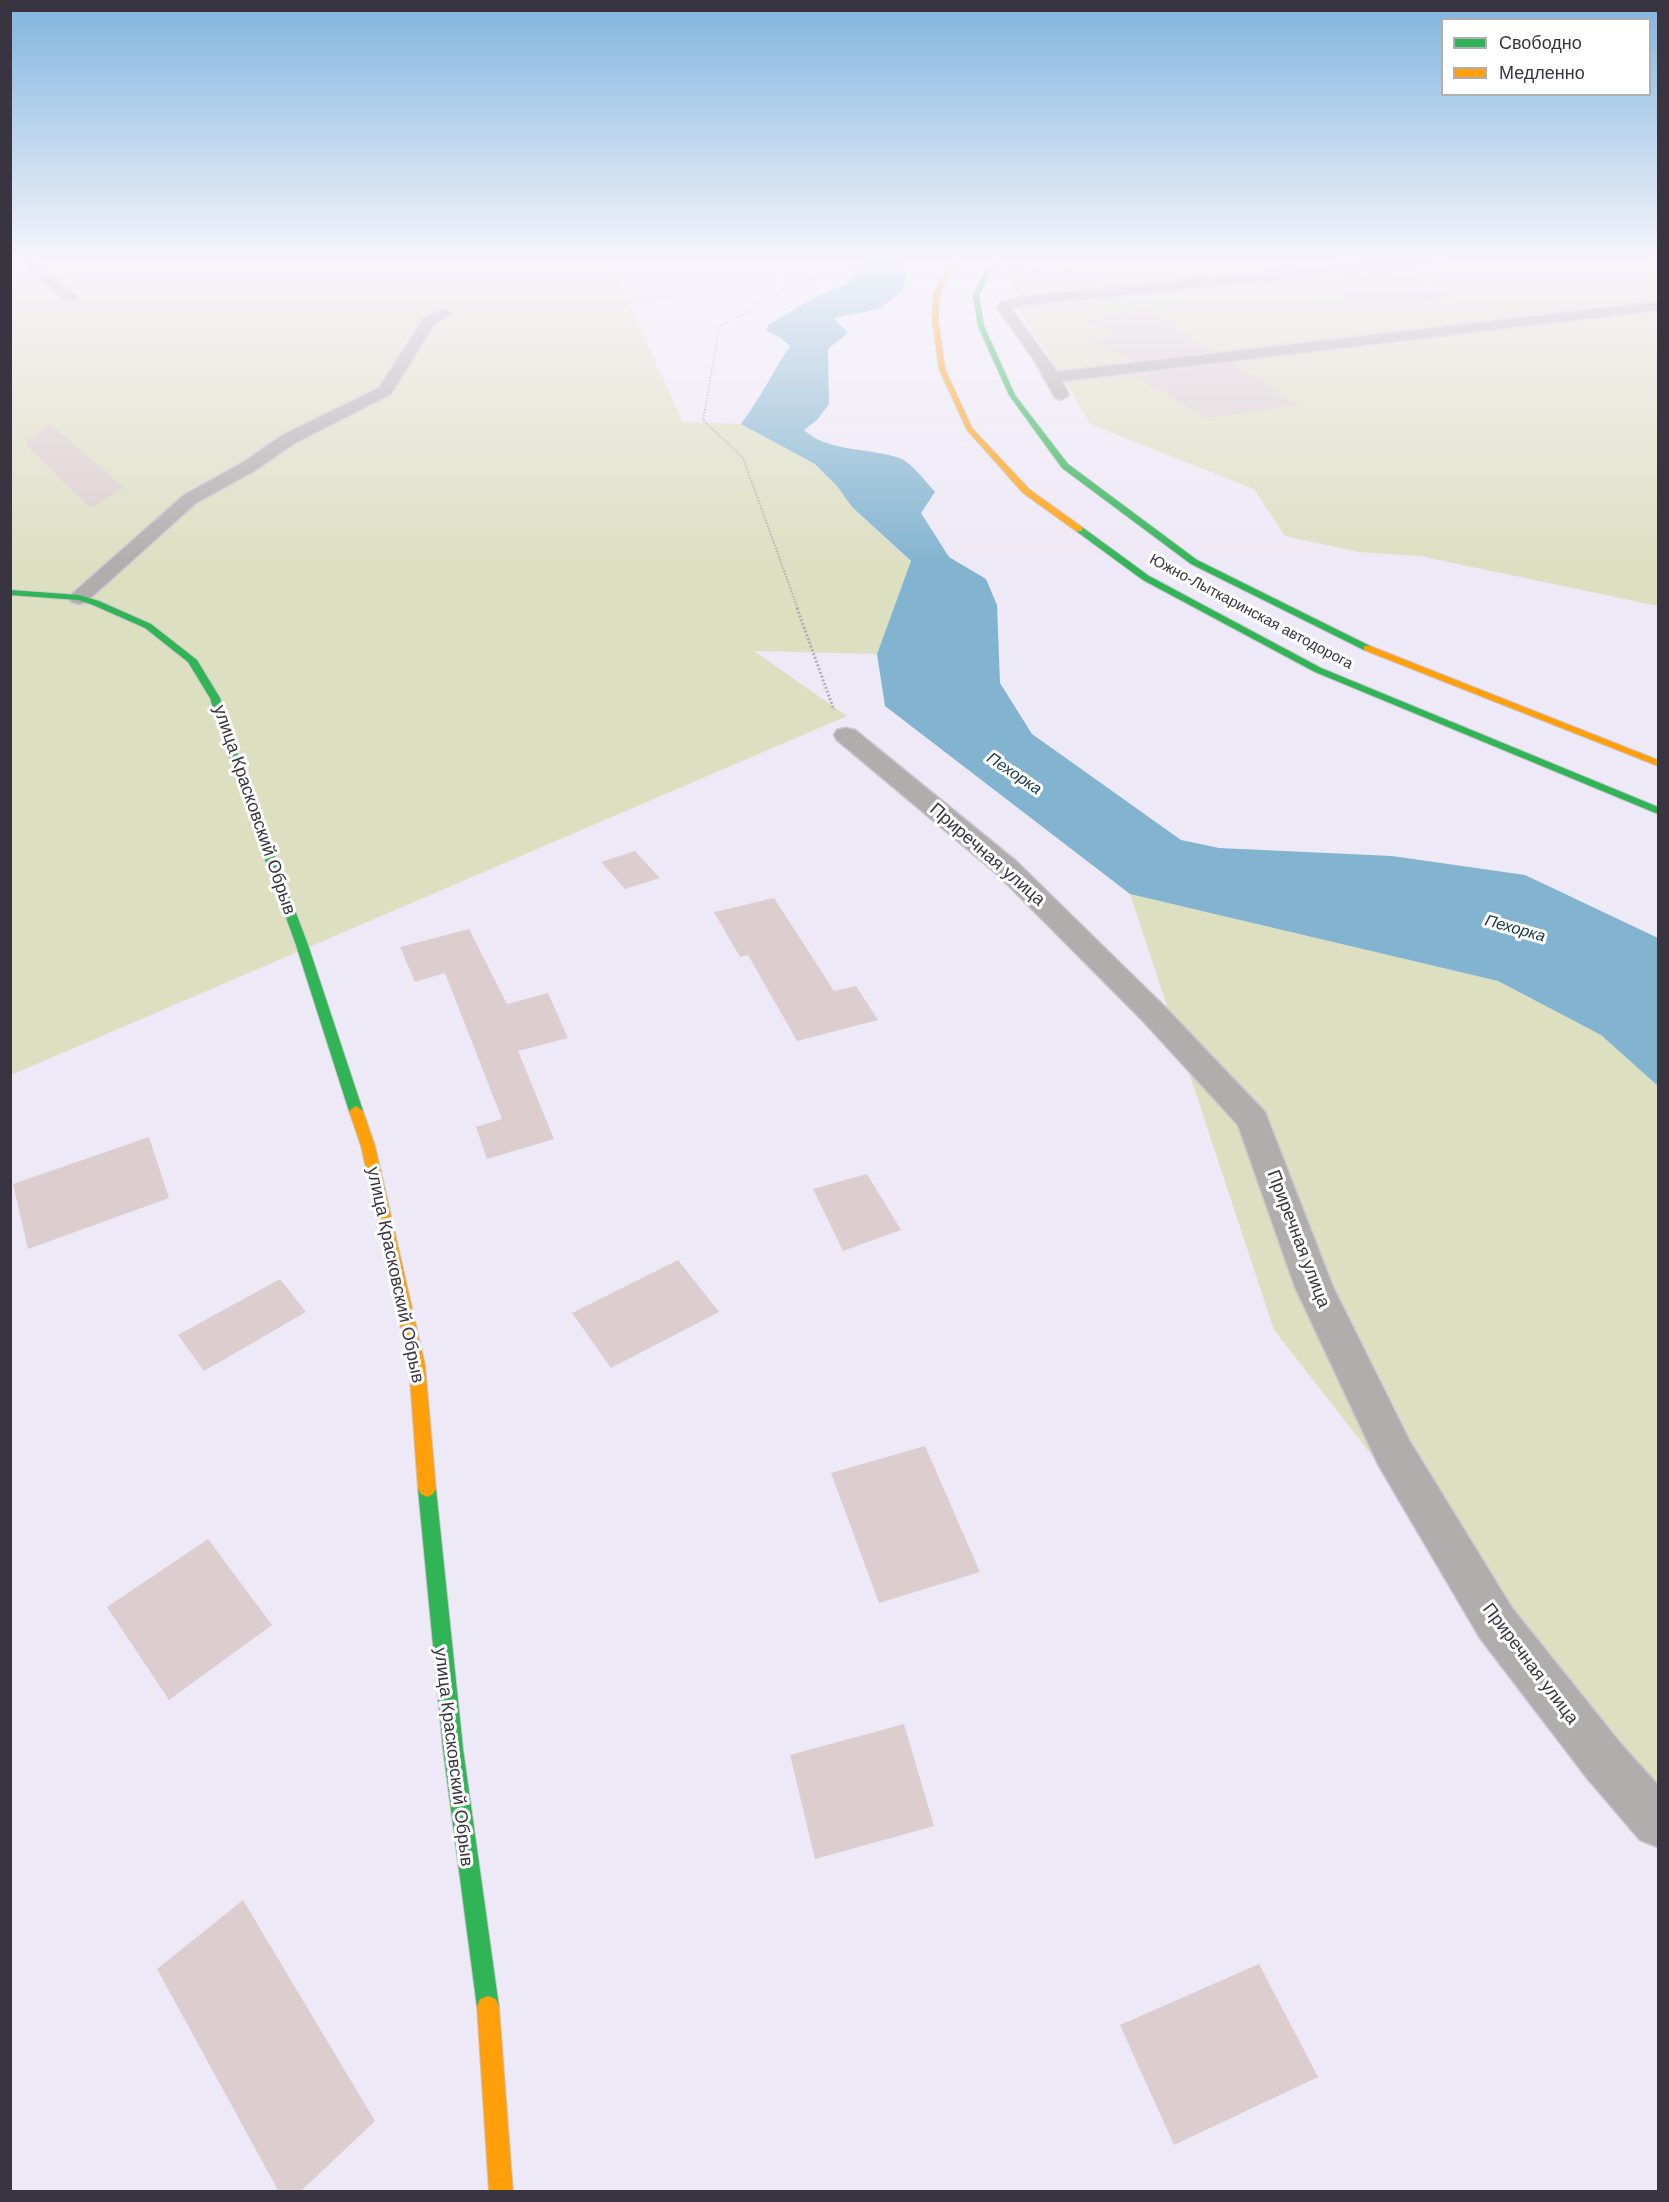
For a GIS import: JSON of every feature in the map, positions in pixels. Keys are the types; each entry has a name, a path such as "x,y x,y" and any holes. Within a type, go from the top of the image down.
{"main road":[{"name":"Южно-Лыткаринская автодорога","path":"941,361 942,369 969,429 1026,491 1146,578 1318,670 1659,811"},
{"name":"Южно-Лыткаринская автодорога","path":"997,361 1012,395 1065,466 1194,562 1370,649 1659,763"},
{"name":"улица Красковский Обрыв","path":"10,592 79,598 96,603 148,626 192,660 215,698 238,774 302,945 368,1146 417,1365 437,1619 461,1828 490,2019 501,2192"}],"street":[{"path":"79,598 190,499 248,467 289,439 385,391 404,361"},
{"path":"1043,361 1053,377 1060,395"},
{"path":"1053,377 1192,361"},
{"name":"Приречная улица","path":"846,735 1006,867 1155,1015 1253,1120 1314,1287 1394,1453 1496,1623 1604,1761 1659,1822"}],"path":[{"path":"713,361 703,420 743,459 800,613 827,694 846,735"}],"green space":[{"path":"11,361 655,361 683,422 741,424 815,464 837,486 852,507 911,562 877,654 754,651 847,716 11,1075"},
{"path":"1052,361 1658,361 1658,606 1420,556 1359,552 1285,536 1254,489 1090,424"},
{"path":"1130,894 1498,981 1601,1035 1658,1086 1658,1822 1274,1330"}],"water":[{"name":"Пехорка","path":"781,361 828,361 829,404 817,420 804,430 813,437 837,446 891,455 902,459 915,469 935,492 921,513 949,557 986,579 997,605 1000,683 1032,734 1181,840 1219,848 1392,856 1525,875 1658,938 1658,1086 1601,1035 1498,981 1130,894 885,706 877,654 911,561 852,507 837,486 815,464 741,424"}],"building":[{"path":"1231,363 1280,392 1273,393 1301,405 1207,418 1133,375"},
{"path":"50,424 124,488 91,508 25,444"},
{"path":"635,851 660,878 625,889 601,862"},
{"path":"774,898 834,991 856,986 878,1020 797,1041 748,955 740,957 714,912"},
{"path":"469,929 507,1004 548,993 568,1038 518,1051 554,1139 487,1159 476,1127 502,1119 445,973 415,982 400,947"},
{"path":"149,1137 169,1198 28,1249 13,1184"},
{"path":"867,1174 901,1230 843,1251 813,1189"},
{"path":"678,1260 719,1312 611,1368 572,1313"},
{"path":"280,1279 306,1312 204,1371 178,1335"},
{"path":"925,1446 980,1572 879,1603 831,1473"},
{"path":"208,1539 272,1625 169,1700 107,1607"},
{"path":"904,1724 934,1826 815,1859 790,1755"},
{"path":"243,1900 375,2121 300,2192 279,2192 157,1969"},
{"path":"1259,1964 1318,2077 1174,2145 1120,2025"}],"traffic: fast":[{"path":"997,361 1012,395 1065,466 1194,562 1367,648"},
{"path":"1079,529 1146,578 1318,670 1658,811"},
{"path":"10,592 79,598 96,603 148,626 192,660 215,698 239,774 302,945 356,1111"},
{"path":"427,1489 438,1619 453,1749 488,2007"}],"traffic: slow":[{"path":"941,361 942,369 969,429 1026,491 1079,529"},
{"path":"1367,648 1658,763"},
{"path":"356,1111 368,1146 417,1365 427,1489"},
{"path":"488,2007 501,2192"}]}
